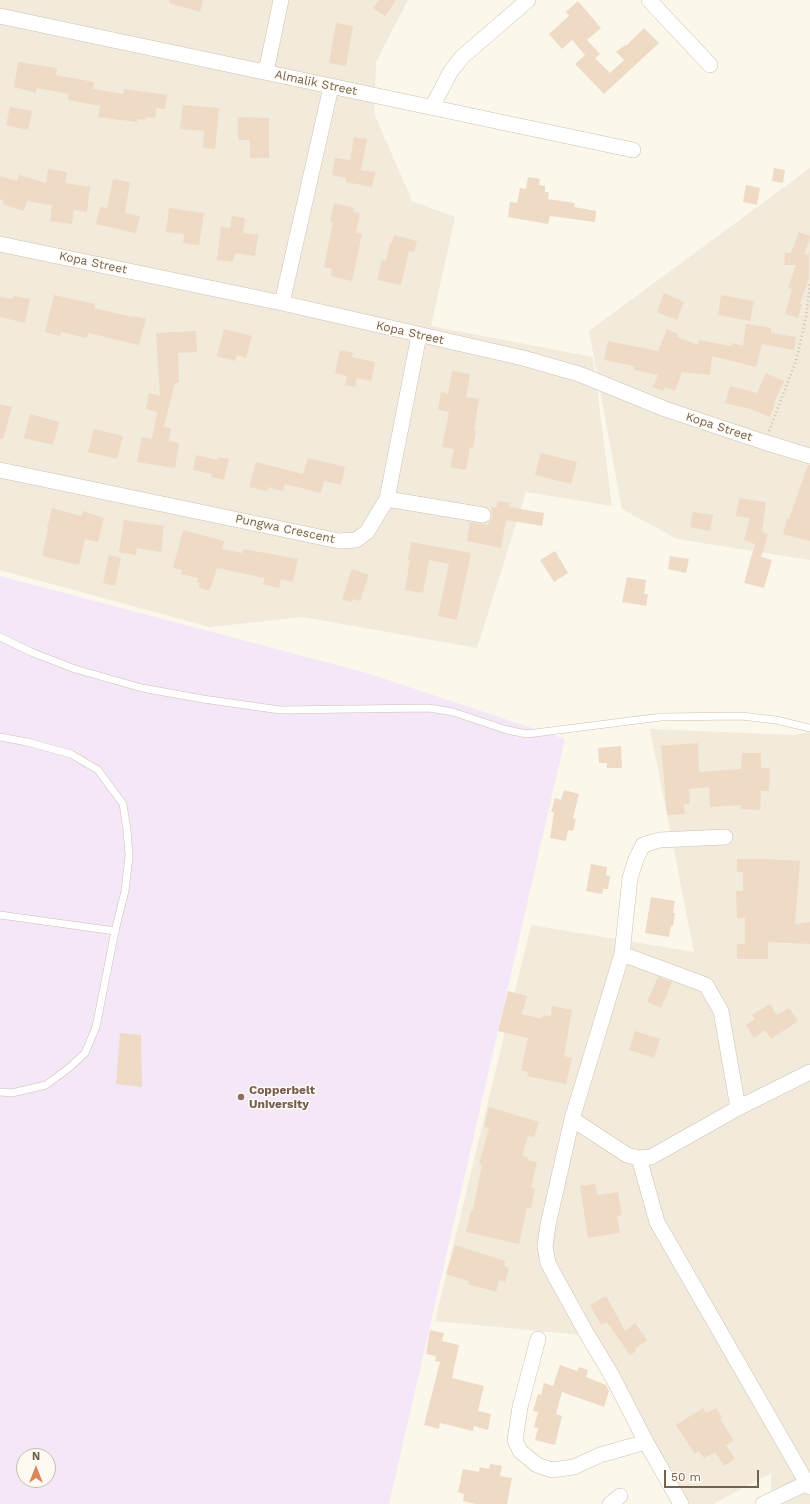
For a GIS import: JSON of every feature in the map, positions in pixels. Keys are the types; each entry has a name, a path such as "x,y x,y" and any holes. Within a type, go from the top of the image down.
{"street":[{"path":"266,72 282,0"},
{"path":"432,108 451,70 462,57 528,0"},
{"path":"649,0 710,65"},
{"name":"Almalik Street","path":"0,16 632,150"},
{"path":"282,303 331,87"},
{"name":"Kopa Street","path":"0,244 282,303 523,358 579,374 666,409 810,456"},
{"name":"Pungwa Crescent","path":"0,470 339,541 356,540 367,532 387,499 419,335"},
{"path":"387,499 483,515"},
{"path":"681,1504 646,1442 611,1374 588,1336 548,1263 545,1246 548,1225 572,1119 622,954 630,878 636,859 644,845 659,840 725,837"},
{"path":"622,954 706,986 721,1011 738,1108"},
{"path":"572,1119 627,1155 639,1158 651,1157 738,1108 810,1072"},
{"path":"639,1158 657,1222 808,1485 763,1504"},
{"path":"538,1339 520,1407 515,1440 520,1451 537,1465 552,1470 574,1467 600,1455 646,1442"}],"lane":[{"path":"0,637 31,652 75,669 142,688 203,699 280,710 429,708 453,712 507,730 527,734 661,717 741,716 776,720 810,728"},
{"path":"0,737 27,742 70,754 98,770 123,804 129,856 125,892 115,931 96,1027 85,1053 70,1067 46,1085 12,1093 0,1092"},
{"path":"0,915 115,931"}],"path":[{"path":"764,442 796,361 806,317 810,283"}],"shaded area":[{"path":"0,0 408,0 376,62 374,113 412,201 455,217 431,326 593,357 612,506 526,492 477,648 303,617 210,627 0,570"},
{"path":"810,168 810,560 677,539 622,509 589,331"},
{"name":"Copperbelt University","path":"0,576 367,673 565,739 389,1504 0,1504"},
{"path":"650,729 792,735 810,732 810,1504 772,1504 771,1473 713,1504 683,1504 591,1336 435,1321 531,925 694,952"}],"building":[{"path":"170,0 203,0 200,12 169,3"},
{"path":"379,0 396,0 385,16 373,8"},
{"path":"578,1 601,28 587,40 600,54 595,58 610,73 624,60 616,52 625,45 626,46 644,28 659,43 604,94 575,64 585,55 572,40 562,49 549,34 569,16 566,12"},
{"path":"336,23 353,26 346,66 329,63"},
{"path":"18,62 57,68 56,75 94,82 93,89 123,94 124,89 167,95 165,109 156,108 155,118 146,117 145,120 137,119 137,122 98,117 100,106 68,100 69,94 37,88 36,93 14,87"},
{"path":"183,105 219,108 215,149 203,148 204,131 180,129"},
{"path":"10,107 32,111 28,130 6,125"},
{"path":"238,117 269,118 269,158 250,158 250,140 238,140"},
{"path":"354,137 367,139 361,170 375,172 372,187 346,182 346,178 332,175 335,158 350,160"},
{"path":"774,168 785,170 783,183 772,181"},
{"path":"48,169 67,172 65,183 90,187 87,212 74,210 72,224 50,221 52,205 27,201 24,211 2,204 3,200 0,199 0,176 17,181 19,175 46,183"},
{"path":"528,177 540,179 539,185 545,186 545,192 549,192 548,199 575,203 574,207 596,211 595,222 550,216 548,224 508,217 510,202 517,203 520,188 526,189"},
{"path":"113,179 130,182 125,213 140,216 136,233 96,224 100,207 107,208"},
{"path":"746,185 760,188 757,205 743,202"},
{"path":"334,203 354,208 353,212 360,213 356,232 362,234 352,281 331,276 332,269 324,267 333,222 330,222"},
{"path":"169,208 204,213 199,245 183,243 184,234 166,232"},
{"path":"232,216 245,218 243,233 258,235 255,256 235,253 233,262 217,260 221,227 230,228"},
{"path":"799,232 810,236 810,238 804,254 809,254 809,277 800,304 802,304 798,318 785,314 792,289 788,288 796,265 784,265 785,253 791,253"},
{"path":"394,235 417,241 414,252 409,251 401,285 377,280 382,260 386,260 390,243 392,243"},
{"path":"664,293 684,302 677,320 657,312"},
{"path":"54,295 95,304 94,308 146,319 139,345 88,333 87,338 61,332 60,336 45,332"},
{"path":"721,295 754,301 750,321 718,315"},
{"path":"14,296 30,299 25,323 0,317 0,297 13,299"},
{"path":"746,324 771,328 771,333 796,337 794,350 762,344 756,367 712,356 710,375 682,372 675,391 665,387 663,391 653,387 658,375 634,370 634,366 604,360 608,341 658,351 667,329 678,334 677,337 698,345 699,340 731,346 732,343 743,346"},
{"path":"224,329 252,336 246,358 237,355 235,361 217,356"},
{"path":"196,331 197,352 178,353 179,383 175,383 164,427 171,428 169,441 179,443 175,468 137,462 142,437 152,439 157,412 146,409 149,393 160,396 156,333"},
{"path":"340,350 353,353 352,357 375,362 371,381 357,378 355,387 345,385 347,376 335,373"},
{"path":"452,371 470,374 466,397 479,399 473,448 470,447 466,470 450,467 454,449 442,447 449,412 438,410 441,392 448,394"},
{"path":"766,373 784,381 774,403 775,404 770,417 750,409 725,403 730,386 757,393"},
{"path":"0,404 12,407 3,439 0,439"},
{"path":"30,414 59,422 53,445 24,438"},
{"path":"94,429 123,436 117,459 88,452"},
{"path":"541,453 577,462 571,484 535,475"},
{"path":"196,455 217,460 218,457 229,459 224,480 211,477 212,474 193,470"},
{"path":"308,458 345,467 341,485 324,481 321,493 285,484 283,491 268,487 267,491 249,487 256,462 303,474"},
{"path":"808,465 810,465 810,541 783,534 787,519 789,519"},
{"path":"739,498 766,502 762,532 768,534 761,557 772,560 764,588 744,583 755,544 744,540 750,518 736,516"},
{"path":"498,501 510,503 509,507 544,513 542,526 506,520 501,548 467,541 470,522 488,525 492,517 491,507 496,508"},
{"path":"52,508 81,516 83,511 104,518 98,542 85,539 79,565 42,556"},
{"path":"693,512 713,515 710,531 690,527"},
{"path":"124,520 164,526 161,552 137,548 136,555 119,552"},
{"path":"183,530 224,541 222,549 242,553 243,549 298,559 293,582 281,579 279,588 263,584 265,578 217,568 209,591 198,587 200,583 197,582 198,578 181,574 182,570 173,568"},
{"path":"411,542 471,553 457,620 438,616 449,564 429,560 423,593 405,590 410,560 408,560"},
{"path":"555,551 568,573 554,582 540,560"},
{"path":"109,555 121,558 115,586 103,583"},
{"path":"670,556 689,559 686,573 668,569"},
{"path":"352,569 369,575 360,601 353,599 351,602 342,599"},
{"path":"627,577 646,580 644,594 648,594 646,606 622,602"},
{"path":"698,743 699,772 741,769 742,753 761,753 761,768 770,768 769,791 761,791 760,810 741,809 741,805 710,807 709,787 689,789 690,804 684,804 685,814 667,815 661,746"},
{"path":"621,746 622,768 607,768 607,763 599,763 598,748"},
{"path":"564,790 579,794 573,818 576,819 573,831 568,830 566,841 550,838 554,812 551,812 555,798 561,800"},
{"path":"737,859 800,861 795,924 810,922 810,944 768,942 768,959 737,959 737,944 745,944 745,918 737,918 736,891 743,891 743,872 737,872"},
{"path":"591,864 607,867 606,875 610,876 608,889 603,889 602,894 586,891"},
{"path":"651,897 675,901 673,926 671,926 669,937 645,933"},
{"path":"658,977 672,982 661,1008 647,1002"},
{"path":"508,991 527,996 522,1014 542,1019 543,1015 551,1016 552,1006 572,1010 564,1056 572,1058 566,1084 527,1076 528,1072 521,1070 528,1038 498,1031"},
{"path":"770,1004 777,1015 789,1008 798,1021 771,1039 765,1030 754,1038 746,1025 755,1019 752,1015"},
{"path":"635,1031 660,1039 654,1058 629,1050"},
{"path":"120,1033 141,1035 142,1087 116,1084"},
{"path":"489,1107 539,1122 534,1137 528,1136 522,1156 529,1158 528,1160 537,1162 531,1187 535,1188 531,1208 527,1207 519,1244 466,1232 471,1210 473,1210 482,1165 479,1164 489,1128 484,1127"},
{"path":"595,1184 597,1195 618,1192 622,1215 617,1216 620,1233 588,1238 580,1186"},
{"path":"455,1245 505,1261 504,1266 509,1268 505,1282 499,1280 496,1292 468,1284 469,1281 446,1274"},
{"path":"606,1296 625,1331 635,1323 647,1340 630,1355 607,1322 601,1325 590,1305"},
{"path":"430,1330 444,1333 442,1341 459,1345 452,1378 484,1386 478,1411 491,1414 488,1430 474,1426 473,1431 440,1423 439,1429 424,1425 440,1362 435,1361 436,1356 426,1354"},
{"path":"560,1365 577,1371 579,1367 588,1370 586,1377 606,1385 609,1391 604,1407 562,1392 556,1414 562,1416 555,1445 535,1440 538,1428 534,1427 538,1412 533,1411 538,1394 541,1395 544,1383 553,1386"},
{"path":"703,1408 706,1413 716,1408 722,1417 720,1419 734,1441 726,1445 735,1459 724,1466 715,1452 704,1458 699,1451 695,1454 676,1425"},
{"path":"490,1464 502,1466 500,1476 512,1478 507,1504 476,1504 463,1501 464,1494 458,1492 463,1469 479,1472 480,1467 489,1469"}],"place":[{"name":"Copperbelt University","path":"241,1097"}]}
